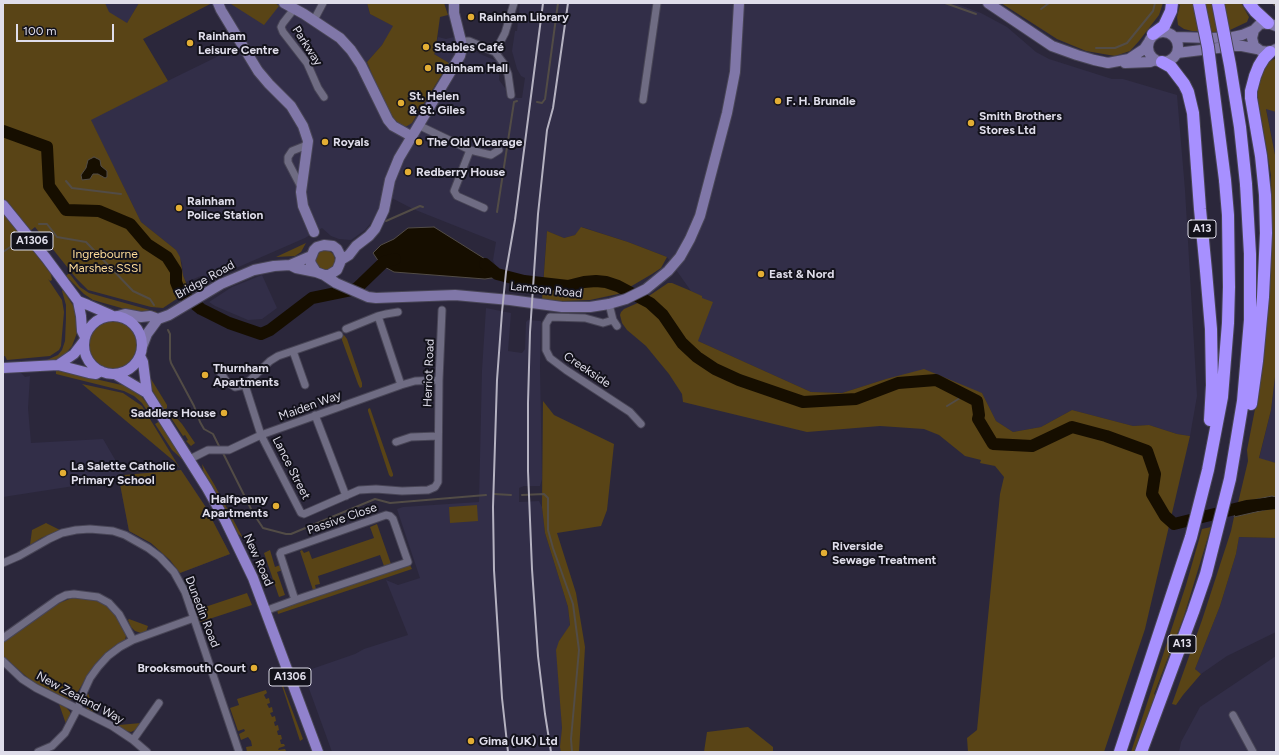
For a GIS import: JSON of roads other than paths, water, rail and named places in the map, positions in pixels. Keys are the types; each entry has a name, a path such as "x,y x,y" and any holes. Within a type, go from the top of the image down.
{"highway":[{"path":"1150,39 1164,26 1171,11 1172,3"},
{"name":"A13","path":"1120,752 1191,537 1208,470 1222,397 1228,323 1229,250 1225,180 1208,46 1199,3"},
{"name":"A13","path":"1141,752 1193,612 1217,533 1229,483 1243,401 1250,320 1250,254 1246,184 1240,127 1218,3"},
{"path":"1249,3 1255,11 1272,25"},
{"name":"A13","path":"1229,483 1241,461 1258,354 1263,297 1266,214 1261,156 1251,91 1259,66 1264,58 1273,51"},
{"name":"A13","path":"1158,61 1171,66 1184,84 1188,92 1193,113 1211,343 1212,408 1206,450 1208,470"}],"main road":[{"name":"A1306","path":"3,205 46,258 78,301 84,339"},
{"path":"78,301 130,321 139,330 142,339 141,352 136,363 123,372 115,374 101,371 88,359 84,350 84,339"},
{"path":"58,365 74,354 93,323 100,318 115,315"},
{"name":"New Road","path":"141,352 147,393 190,459 225,520 253,578 318,752"},
{"path":"3,368 58,365 96,374 101,371"},
{"name":"New Road","path":"115,374 147,393"}],"street":[{"path":"218,3 253,62 269,84 298,115 306,135 308,141 301,187 303,206 314,232 311,264 320,273"},
{"path":"284,3 314,20 340,38 351,50 361,65 388,120 393,126 411,136"},
{"path":"314,20 323,3"},
{"path":"454,3 454,13 461,41 469,41 495,52 504,64 508,74 511,95"},
{"path":"495,52 505,33 514,3"},
{"path":"643,100 657,3"},
{"name":"Lamson Road","path":"320,273 336,283 364,296 381,298 455,295 562,307 590,307 609,304 626,299 646,288 663,275 680,257 700,216 727,113 735,72 739,3"},
{"path":"988,3 1052,46 1077,55 1108,63 1119,62 1135,56 1144,49 1150,39 1157,32 1167,32 1175,37 1233,37 1254,30 1260,24 1272,25"},
{"name":"Parkway","path":"294,9 283,23 281,27 282,32 307,63 318,88 324,97"},
{"path":"1254,30 1252,34 1253,42 1257,49"},
{"path":"1119,62 1127,64 1171,60 1177,53 1178,45 1175,37"},
{"path":"1150,39 1148,53 1158,61"},
{"name":"Bridge Road","path":"290,265 296,268 320,273 333,273 356,246 370,236 384,210 390,180 399,158 460,56 462,48 461,41"},
{"path":"1177,53 1234,46 1257,49 1261,52 1273,51"},
{"path":"418,125 470,150 491,155 499,150"},
{"path":"301,187 288,162 288,157 292,151 307,145"},
{"path":"470,150 454,191 457,196 484,208"},
{"path":"314,232 340,254 343,278 348,288"},
{"name":"Bridge Road","path":"141,352 147,334 158,320 221,284 248,272 274,266 290,265 312,253 320,246 356,246"},
{"name":"Creekside","path":"609,304 615,323 603,323 588,318 550,317 546,324 545,347 550,358 554,362 630,412 641,424"},
{"name":"Herriot Road","path":"438,436 442,310"},
{"path":"346,329 378,316 398,312"},
{"path":"115,315 126,314 141,317 150,316 158,320"},
{"path":"378,316 401,385"},
{"path":"218,370 226,381 235,387 245,385 270,361 278,356 340,335"},
{"path":"293,351 305,385"},
{"name":"Maiden Way","path":"190,459 208,450 228,450 261,435 401,385 415,381 439,380"},
{"path":"245,385 261,435"},
{"path":"315,415 346,496"},
{"name":"Lance Street","path":"261,435 301,513 304,514 346,496 367,489 402,491 428,490 435,487 438,482 438,436"},
{"path":"396,442 411,437 438,436"},
{"name":"Passive Close","path":"265,611 408,562 393,519 386,515 282,550 280,554 295,600"},
{"name":"Dunedin Road","path":"3,563 49,539 69,532 90,529 126,535 160,557 174,572 185,592 239,752"},
{"path":"3,638 58,599 66,595 74,594 98,597 109,603 119,614 133,640"},
{"path":"38,752 52,746 65,733 78,708 84,691 98,667 114,652 133,640 194,618"},
{"name":"New Zealand Way","path":"3,662 22,679 36,688 112,726 133,740 147,752"},
{"path":"133,740 159,702"},
{"path":"1233,715 1253,752"}],"waterway":[{"path":"537,102 542,103 545,99 558,3"},
{"path":"945,3 976,14"},
{"path":"1041,9 1049,3"},
{"path":"1096,48 1115,48 1127,43 1153,11 1155,3"},
{"path":"1273,3 1276,6"},
{"path":"497,212 514,102 517,101"},
{"path":"3,131 47,147 49,186 66,210 99,211 130,224 147,244 167,257 176,271 176,282 180,292 201,309 229,323 261,334 270,330 312,298 356,289 384,262 395,259"},
{"path":"66,181 72,188 121,194"},
{"path":"386,221 420,206 423,207"},
{"path":"39,224 47,224 57,237 86,242 133,291 150,299 154,305"},
{"path":"3,252 16,243"},
{"path":"485,264 497,274 524,281 568,286 596,281 606,282 618,286 650,303 663,315 682,343 697,357 715,369 739,380 803,402 856,399 898,383 936,380 977,401 979,415 978,419 993,444 1032,446 1072,427 1106,436 1147,451 1155,474 1152,494 1165,516 1174,524 1247,506 1276,503"},
{"path":"168,330 170,334 171,363 194,406 204,429 213,434 220,448"},
{"path":"947,406 965,395"},
{"path":"222,451 253,513 263,528 286,534 291,534 375,499 390,503 486,495"},
{"path":"494,494 511,495"},
{"path":"522,495 544,494 548,498 548,530 573,604 579,650 571,739 572,752"}],"railway":[{"path":"508,752 502,698 494,570 493,507 497,380 506,272 515,220 543,3"},
{"path":"551,752 538,656 532,569 528,471 528,403 530,332 538,214 547,130 553,108 568,3"}],"place":[{"name":"Rainham Library","path":"471,17"},
{"name":"Rainham Leisure Centre","path":"190,43"},
{"name":"Stables Café","path":"426,47"},
{"name":"Rainham Hall","path":"428,68"},
{"name":"F. H. Brundle","path":"778,101"},
{"name":"St. Helen & St. Giles","path":"401,103"},
{"name":"Smith Brothers Stores Ltd","path":"971,123"},
{"name":"Royals","path":"325,142"},
{"name":"The Old Vicarage","path":"419,142"},
{"name":"Redberry House","path":"408,172"},
{"name":"Rainham Police Station","path":"179,208"},
{"name":"East & Nord","path":"761,274"},
{"name":"Thurnham Apartments","path":"205,375"},
{"name":"Saddlers House","path":"224,413"},
{"name":"La Salette Catholic Primary School","path":"63,473"},
{"name":"Halfpenny Apartments","path":"276,506"},
{"name":"Riverside Sewage Treatment","path":"824,553"},
{"name":"Brooksmouth Court","path":"254,668"},
{"name":"Gima (UK) Ltd","path":"471,741"}],"park label":[{"name":"Ingrebourne Marshes SSSI","path":"105,261"}]}
